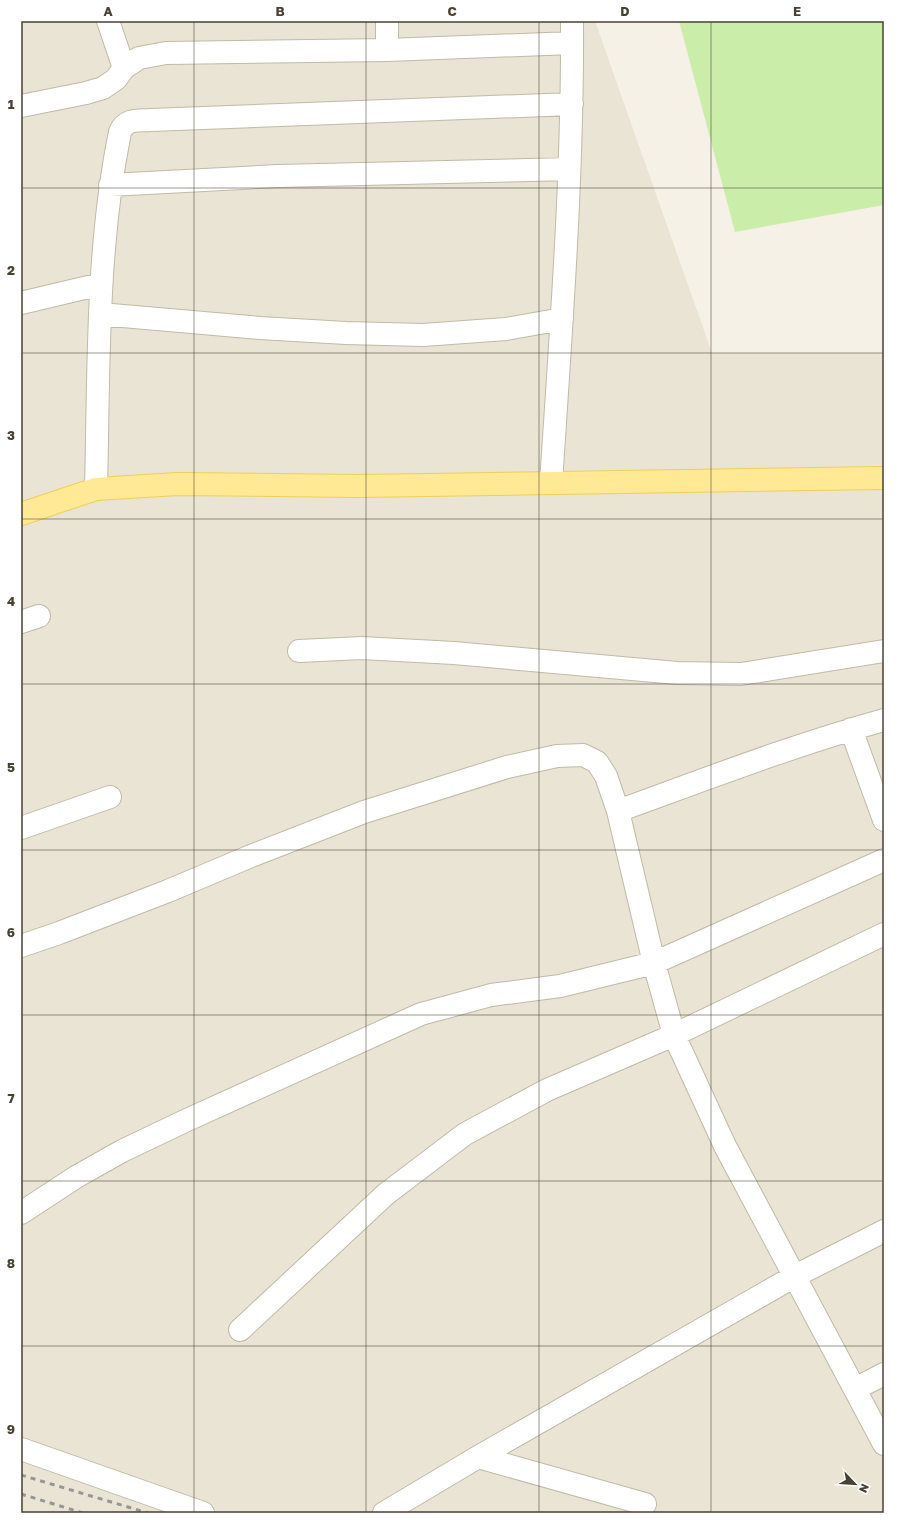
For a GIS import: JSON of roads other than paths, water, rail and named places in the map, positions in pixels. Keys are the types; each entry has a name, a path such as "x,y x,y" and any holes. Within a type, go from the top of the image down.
{"main road":[{"path":"21,514 96,489 177,484 358,486 884,478"}],"street":[{"path":"108,21 124,68"},
{"path":"387,50 388,21"},
{"path":"551,483 562,319 572,104 572,21"},
{"path":"21,106 86,93 103,88 116,79 124,68 139,58 166,53 387,50 572,43"},
{"path":"96,489 103,241 110,185 120,132 123,126 129,122 572,104"},
{"path":"110,185 278,176 569,169"},
{"path":"21,303 101,284"},
{"path":"100,314 260,328 346,333 423,335 506,329 562,319"},
{"path":"299,651 370,648 454,653 677,673 741,674 884,651"},
{"path":"618,811 736,768 850,729 884,720"},
{"path":"850,729 884,820"},
{"path":"21,946 168,891 323,827 364,812 507,767 557,756 583,755 597,762 606,776 618,811 654,963 674,1035 725,1146 796,1276 884,1444"},
{"path":"21,828 110,797"},
{"path":"21,1213 76,1177 122,1151 421,1014 491,995 560,986 654,963 884,860"},
{"path":"240,1330 386,1194 465,1134 547,1090 674,1035 884,934"},
{"path":"384,1513 478,1457 796,1276 884,1231"},
{"path":"855,1389 884,1374"},
{"path":"21,1449 203,1513"},
{"path":"478,1457 645,1504"}],"railway":[{"path":"21,1475 148,1513"},
{"path":"21,1494 83,1513"}]}
